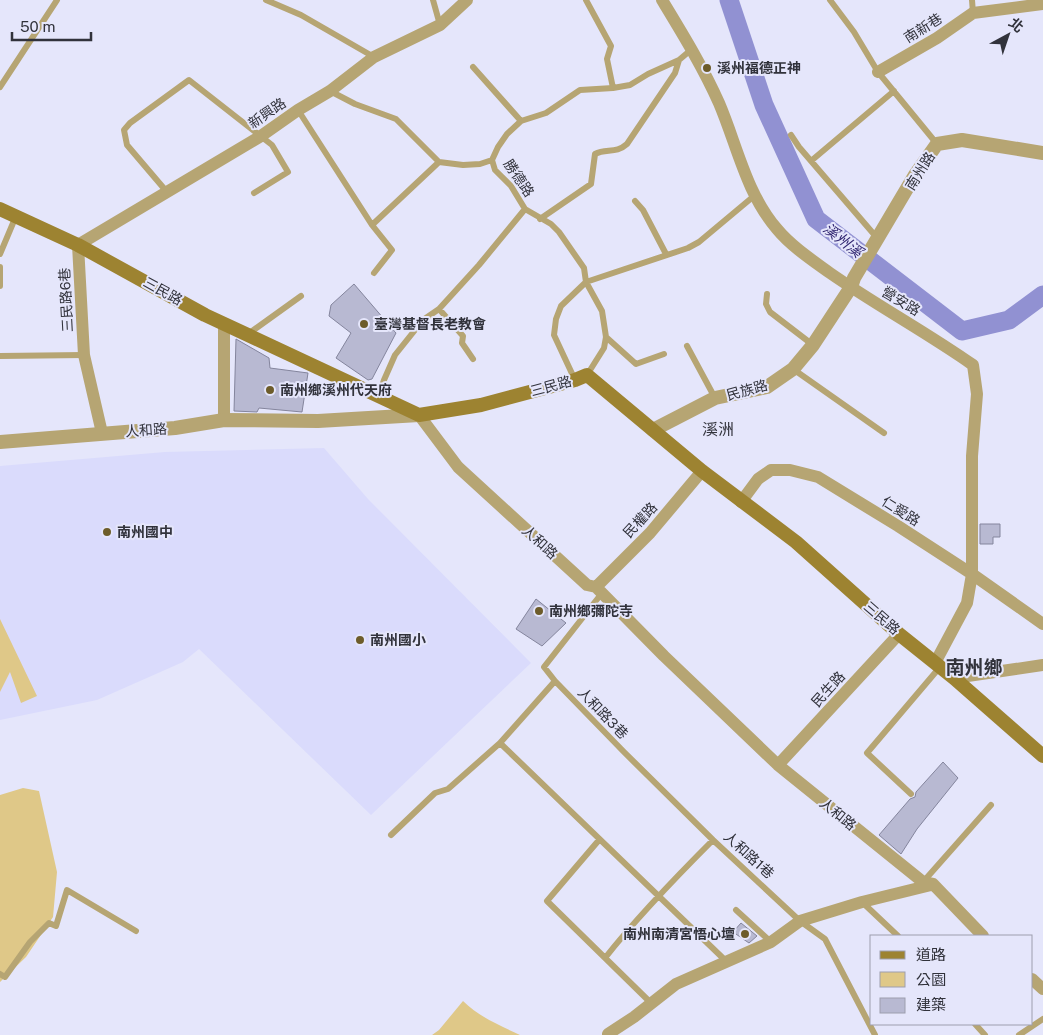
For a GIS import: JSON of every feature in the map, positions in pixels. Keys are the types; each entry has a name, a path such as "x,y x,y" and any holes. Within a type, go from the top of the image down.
{"main road":[{"name":"三民路","path":"0,209 78,245 224,324 419,415 482,405 581,378 653,430 702,472 796,542 899,634 954,678 1043,756"}],"street":[{"name":"新興路","path":"78,245 261,136 298,110 330,92 374,57 440,25 467,0"},
{"name":"營安路","path":"662,0 692,49 719,104 754,196 777,230 810,259 853,283 973,365 977,394 972,456 972,574 967,603 938,665"},
{"name":"南新巷","path":"878,72 937,38 973,13 1043,4"},
{"name":"南州路","path":"853,283 915,175 937,144 962,140 1043,152"},
{"name":"三民路6巷","path":"78,245 84,355 102,434"},
{"name":"民族路","path":"653,430 715,398 767,387 793,369 813,345 853,283"},
{"path":"224,324 224,420"},
{"name":"人和路","path":"0,442 175,428 224,420 318,421 419,415 458,467 587,585 599,590 664,656 778,765 928,883 983,935"},
{"name":"仁愛路","path":"741,502 758,479 771,470 790,470 818,478 898,526 972,574 1043,624"},
{"name":"民權路","path":"599,590 702,472"},
{"name":"民生路","path":"778,765 899,634"},
{"path":"954,678 1043,665"},
{"path":"607,1035 676,984 771,942 800,921 928,883"},
{"path":"1033,980 1043,989"}],"lane":[{"path":"0,87 57,0"},
{"path":"266,0 300,15 374,57"},
{"path":"434,0 440,25"},
{"path":"586,0 611,46 607,59 613,88"},
{"path":"830,0 854,32 878,72 937,144"},
{"path":"972,0 973,13"},
{"name":"勝德路","path":"379,396 395,355 423,320 439,308 479,265 524,209 511,186 495,170 492,160 507,134 521,121 546,113 580,90 630,85 678,60 692,49"},
{"path":"540,219 591,184 595,154 621,150 627,144 674,73 678,60"},
{"path":"473,67 521,121"},
{"path":"168,192 127,145 124,130 130,123 189,80 272,146 288,172 254,193"},
{"path":"811,161 894,91"},
{"path":"330,92 355,104 396,118 439,162 463,165 480,164 492,160"},
{"path":"298,110 372,225 392,250 374,273"},
{"path":"791,135 878,239"},
{"path":"372,225 439,162"},
{"path":"524,209 551,224 559,232 584,268 586,282 602,311 606,336 604,348 581,378 554,335 556,319 561,306 586,282 688,248 699,242 754,196"},
{"path":"635,201 643,210 666,254"},
{"path":"0,254 16,216"},
{"path":"0,268 0,286"},
{"path":"767,294 766,304 770,312 813,345"},
{"path":"247,335 301,296"},
{"path":"439,308 463,336 462,344 473,359"},
{"path":"606,336 636,364 664,354"},
{"path":"687,346 715,398"},
{"path":"0,356 84,355"},
{"path":"793,369 884,433"},
{"name":"人和路3巷","path":"599,590 544,667 555,681 712,840"},
{"path":"911,794 867,753 938,665"},
{"path":"391,835 435,793 448,790 500,743 555,681"},
{"path":"500,743 659,894 727,962"},
{"path":"928,883 992,806"},
{"path":"600,840 547,901 651,1003"},
{"name":"人和路1巷","path":"605,958 659,894 712,840 800,921 824,939 874,1035"},
{"path":"0,974 6,977 30,942 49,923 56,926 67,890 136,931"},
{"path":"862,902 897,935"},
{"path":"736,910 771,942"},
{"path":"1020,1035 1043,1018"},
{"path":"976,1025 985,1035"}],"shaded area":[{"path":"324,448 368,499 531,663 371,815 199,649 183,662 97,700 0,720 0,466 165,452"}],"green space":[{"path":"0,619 37,696 21,703 10,672 0,692"},
{"path":"23,788 39,791 57,872 53,917 26,957 0,982 0,795"},
{"path":"463,1001 469,1007 498,1025 520,1035 432,1035 439,1030"}],"building":[{"name":"臺灣基督長老教會","path":"354,284 396,333 372,379 368,380 336,358 351,333 329,316 331,305"},
{"name":"南州鄉溪州代天府","path":"236,339 269,358 270,368 308,373 302,412 259,408 257,412 234,411"},
{"path":"980,524 1000,524 1000,537 993,537 993,544 980,544"},
{"name":"南州鄉彌陀寺","path":"536,599 566,623 542,646 516,629"},
{"path":"943,762 958,778 917,829 901,854 879,835 910,799 915,797 916,792"},
{"name":"南州南清宮悟心壇","path":"741,923 757,936 749,943 733,932"}],"waterway":[{"name":"溪州溪","path":"729,0 764,105 816,219 962,331 1009,320 1043,295"}],"place":[{"name":"溪州福德正神","path":"707,68"},
{"name":"臺灣基督長老教會","path":"364,324"},
{"name":"南州鄉溪州代天府","path":"270,390"},
{"name":"南州國中","path":"107,532"},
{"name":"南州鄉彌陀寺","path":"539,611"},
{"name":"南州國小","path":"360,640"},
{"name":"南州南清宮悟心壇","path":"745,934"}],"district":[{"name":"溪洲","path":"718,429"},
{"name":"南州鄉","path":"974,667"}]}
